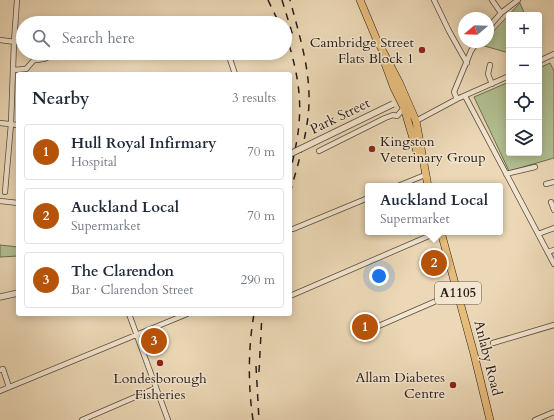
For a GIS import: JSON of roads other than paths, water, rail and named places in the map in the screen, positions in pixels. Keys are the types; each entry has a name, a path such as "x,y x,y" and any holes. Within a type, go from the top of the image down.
{"main road":[{"path":"360,0 376,38 397,77 399,100 404,108 421,168 425,175"},
{"path":"399,100 416,120 427,183"},
{"name":"Anlaby Road","path":"442,235 490,420"}],"street":[{"path":"5,192 11,124 17,0"},
{"path":"434,0 467,63"},
{"path":"492,0 501,13"},
{"path":"494,21 501,13 518,0"},
{"path":"0,40 14,42"},
{"path":"457,99 454,92 473,48"},
{"path":"542,60 554,54"},
{"path":"13,70 26,69 34,60"},
{"path":"230,60 234,72"},
{"path":"490,65 488,74 492,84"},
{"path":"416,120 457,99 506,77"},
{"path":"465,96 554,264"},
{"name":"Park Street","path":"292,153 399,100"},
{"name":"Park Street","path":"319,151 385,118 393,115 397,116 404,108"},
{"path":"0,123 16,125"},
{"path":"506,174 535,167"},
{"path":"405,183 425,175"},
{"path":"546,184 554,182"},
{"path":"293,229 365,199"},
{"path":"0,201 16,203"},
{"path":"551,202 554,210"},
{"path":"538,234 554,228"},
{"path":"292,295 431,235"},
{"path":"548,252 554,250"},
{"path":"367,331 457,292"},
{"path":"0,297 16,293"},
{"path":"130,316 168,420"},
{"path":"0,391 182,316"},
{"path":"493,344 554,325"},
{"path":"0,370 3,369 10,387"},
{"path":"82,420 156,388"},
{"path":"535,420 554,412"}],"railway":[{"path":"268,0 276,16"},
{"path":"282,0 287,16"},
{"path":"290,0 306,64 309,90 305,137 292,186"},
{"path":"292,55 299,88 300,111 296,146 292,164"},
{"path":"253,420 249,367 254,316"},
{"path":"259,372 262,316"},
{"path":"256,366 259,420"}],"place":[{"name":"Cambridge Street Flats Block 1","path":"422,50"},
{"name":"Kingston Veterinary Group","path":"372,149"},
{"name":"Auckland Local","path":"434,263"},
{"name":"Hull Royal Infirmary","path":"365,327"},
{"name":"The Clarendon","path":"154,341"},
{"name":"Londesborough Fisheries","path":"160,363"},
{"name":"Allam Diabetes Centre","path":"453,385"}]}
